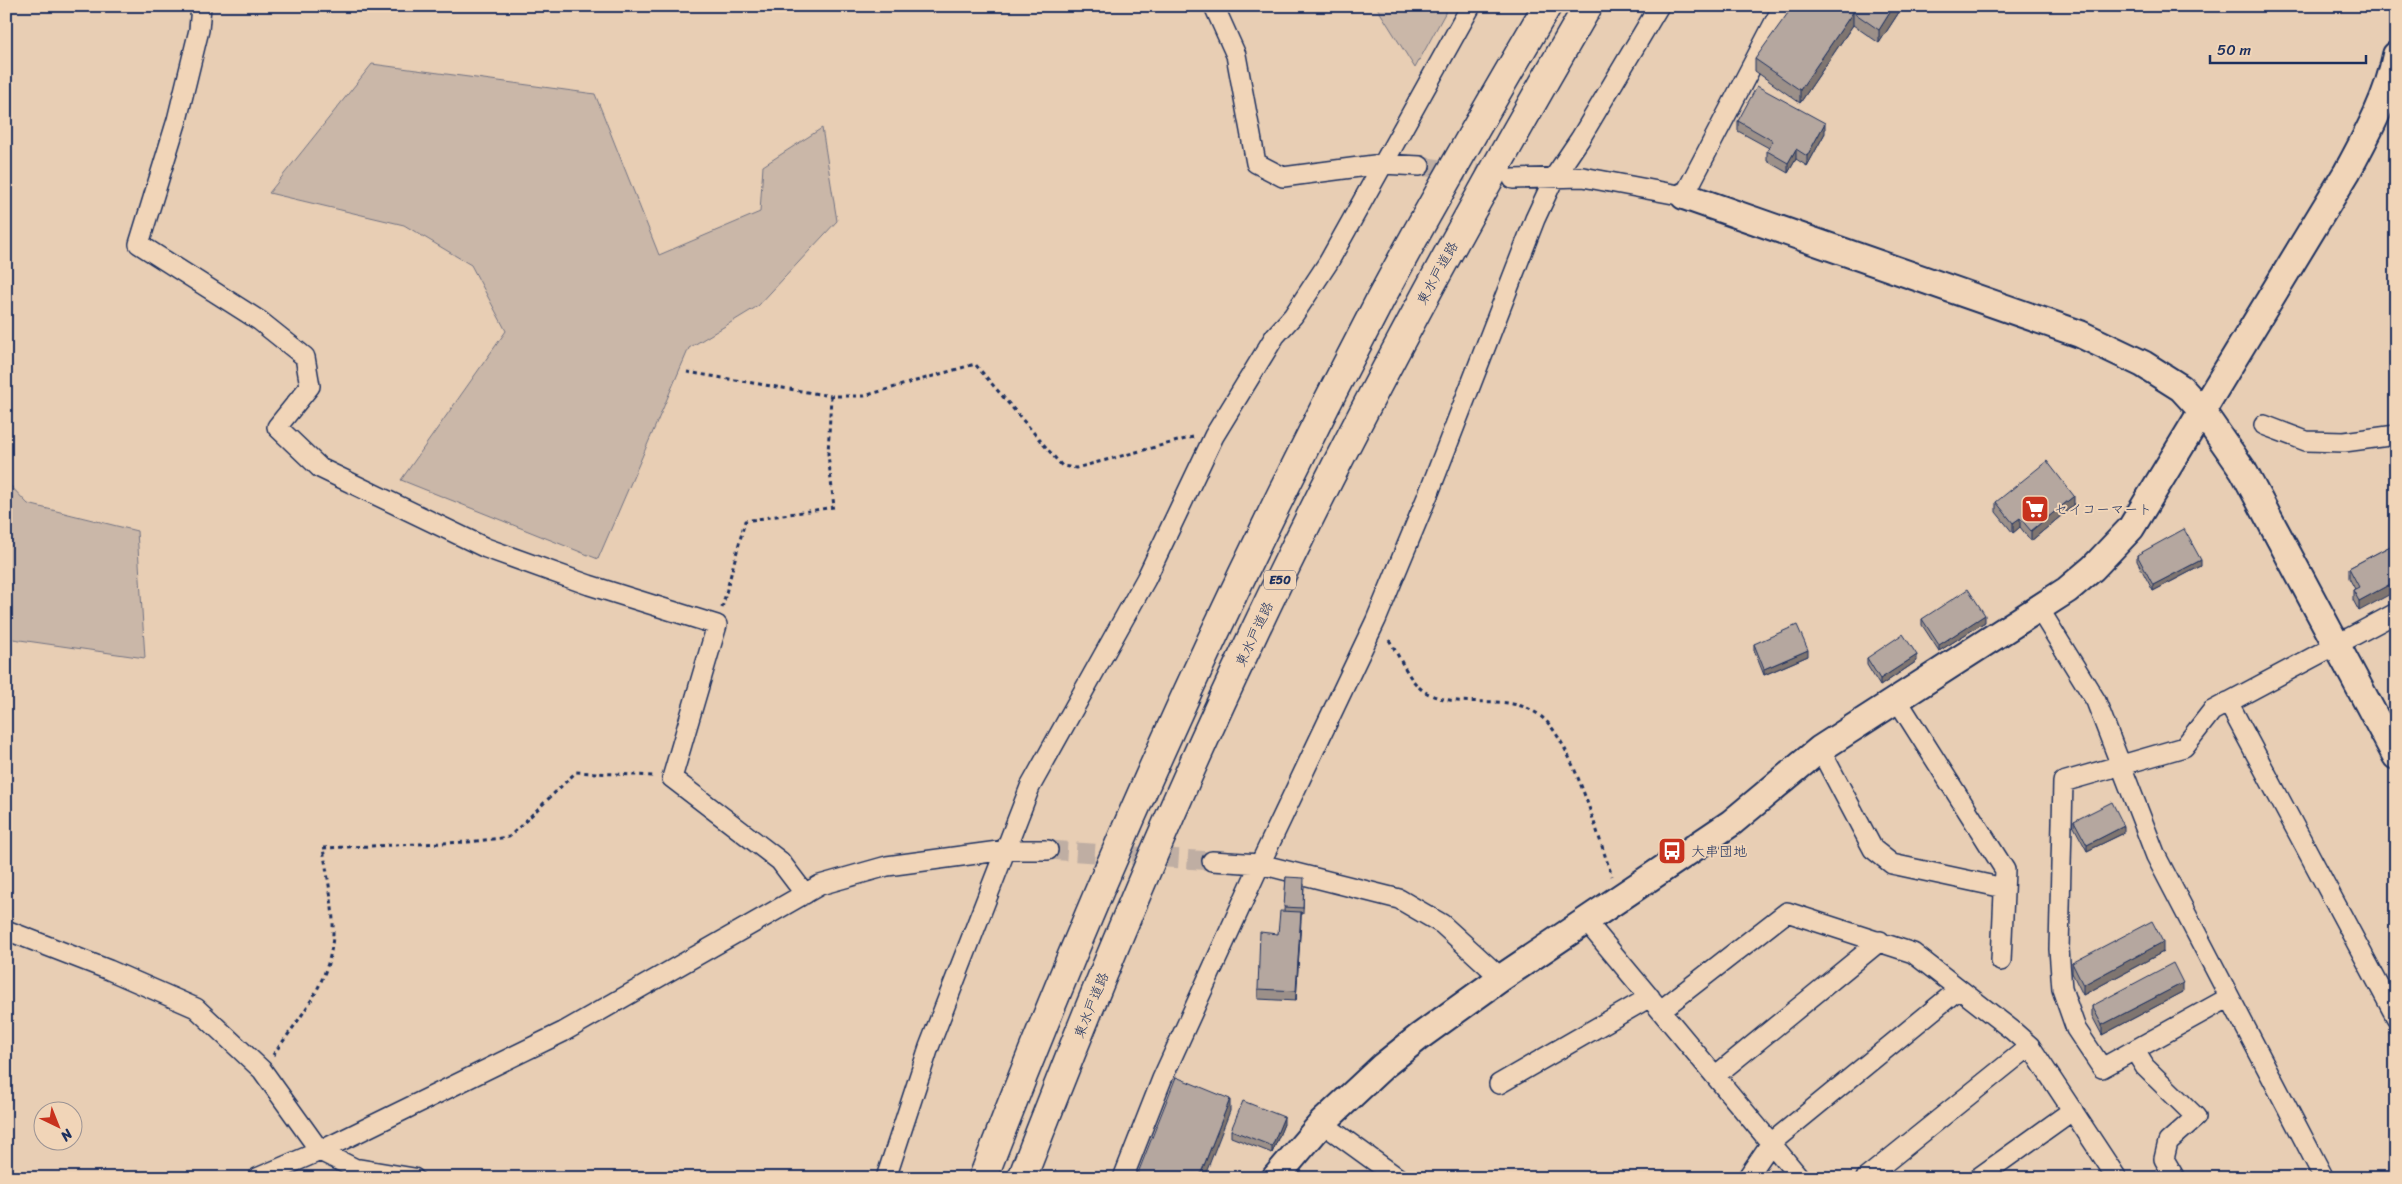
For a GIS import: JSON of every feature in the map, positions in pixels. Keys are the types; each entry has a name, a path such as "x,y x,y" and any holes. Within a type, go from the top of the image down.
{"highway":[{"name":"E50","path":"984,1178 1029,1058 1112,859 1217,628 1380,300 1474,130 1547,6"},
{"name":"東水戸道路","path":"1022,1178 1146,872 1249,642 1414,314 1506,147 1588,6"}],"street":[{"path":"201,6 199,30 177,120 139,244 260,321 305,357 310,386 277,427 320,468 486,548 589,585 717,625 672,778 780,861 805,894"},
{"path":"1214,6 1236,54 1256,163 1283,177 1382,164 1420,166"},
{"path":"886,1178 929,1048 1030,787 1146,580 1214,436 1275,336 1293,316 1328,262 1472,6"},
{"path":"1123,1178 1162,1079 1260,864 1376,620 1430,490 1535,219 1555,176 1580,139 1658,6"},
{"path":"1684,196 1783,6"},
{"path":"1275,1178 1322,1123 1383,1066 1419,1037 1501,978 1732,823 1820,749 1896,698 2067,590 2094,568 2131,528 2369,132 2382,100 2396,56"},
{"path":"1513,179 1555,176 1583,177 1684,196 2080,334 2143,364 2181,388 2202,411 2243,470 2396,756"},
{"path":"2264,425 2306,441 2344,442 2396,435"},
{"path":"2038,608 2096,701 2156,856 2228,998 2324,1178"},
{"path":"2228,998 2102,1068 2076,1029 2062,989 2059,949 2063,782 2184,747 2212,711 2396,613"},
{"path":"1896,698 2005,870 2001,961"},
{"path":"2228,702 2396,1017"},
{"path":"1820,749 1872,849 1892,864 2004,888"},
{"path":"257,1178 320,1150 563,1032 820,885 887,866 1006,850 1048,850"},
{"path":"1212,861 1260,864 1399,898 1442,924 1501,978"},
{"path":"1498,1084 1656,1004 1787,912 1913,953 2030,1046 2073,1110 2114,1177"},
{"path":"1586,921 1800,1178"},
{"path":"6,930 109,970 196,1008 262,1070 320,1150 354,1168 414,1178"},
{"path":"1715,1076 1880,941"},
{"path":"1747,1178 1771,1143 1959,989"},
{"path":"1866,1178 2030,1046"},
{"path":"2135,1051 2145,1066 2196,1117 2168,1142 2164,1158 2176,1178"},
{"path":"1978,1178 2073,1110"},
{"path":"1322,1123 1398,1178"}],"path":[{"path":"687,372 831,396 864,396 975,364 1062,466 1076,468 1097,464 1186,438 1214,436"},
{"path":"717,625 745,521 834,507 828,454 831,396"},
{"path":"1376,620 1416,684 1428,694 1443,698 1520,705 1534,712 1547,722 1563,743 1620,899"},
{"path":"262,1070 311,1002 328,967 333,933 324,848 468,842 509,837 576,772 672,778"}],"shaded area":[{"path":"1376,6 1449,6 1415,68"},
{"path":"372,64 595,94 659,255 760,212 763,166 822,128 837,221 758,306 689,348 598,559 401,480 506,331 471,265 404,225 269,193"},
{"path":"6,481 28,504 137,531 145,658 6,638"}],"building":[{"path":"1793,6 1811,6 1814,8 1815,6 1894,6 1879,30 1853,12 1800,90 1755,59"},
{"path":"1757,86 1825,123 1807,156 1796,149 1788,163 1767,151 1773,141 1738,121"},
{"name":"セイコーマート","path":"2047,461 2074,496 2031,531 2020,518 2013,523 1996,502"},
{"path":"2184,529 2201,560 2153,585 2137,555"},
{"path":"2396,543 2396,581 2359,601 2353,590 2359,587 2349,568"},
{"path":"1968,589 1985,615 1939,645 1922,619"},
{"path":"1797,625 1808,650 1764,669 1754,644"},
{"path":"1903,634 1917,655 1880,679 1867,658"},
{"path":"2112,802 2124,826 2087,845 2074,821"},
{"path":"1286,877 1304,878 1303,908 1284,907"},
{"path":"1280,911 1301,912 1296,991 1258,989 1260,932 1278,934"},
{"path":"2152,921 2163,942 2083,985 2072,963"},
{"path":"2173,963 2183,983 2102,1025 2092,1006"},
{"path":"1176,1077 1230,1099 1199,1178 1136,1178"},
{"path":"1243,1101 1284,1117 1272,1146 1231,1130"}],"tunnel":[{"path":"1420,166 1501,177"},
{"path":"1048,850 1212,861"}],"place":[{"name":"セイコーマート","path":"2035,509"},
{"name":"大串団地","path":"1672,851"}]}
